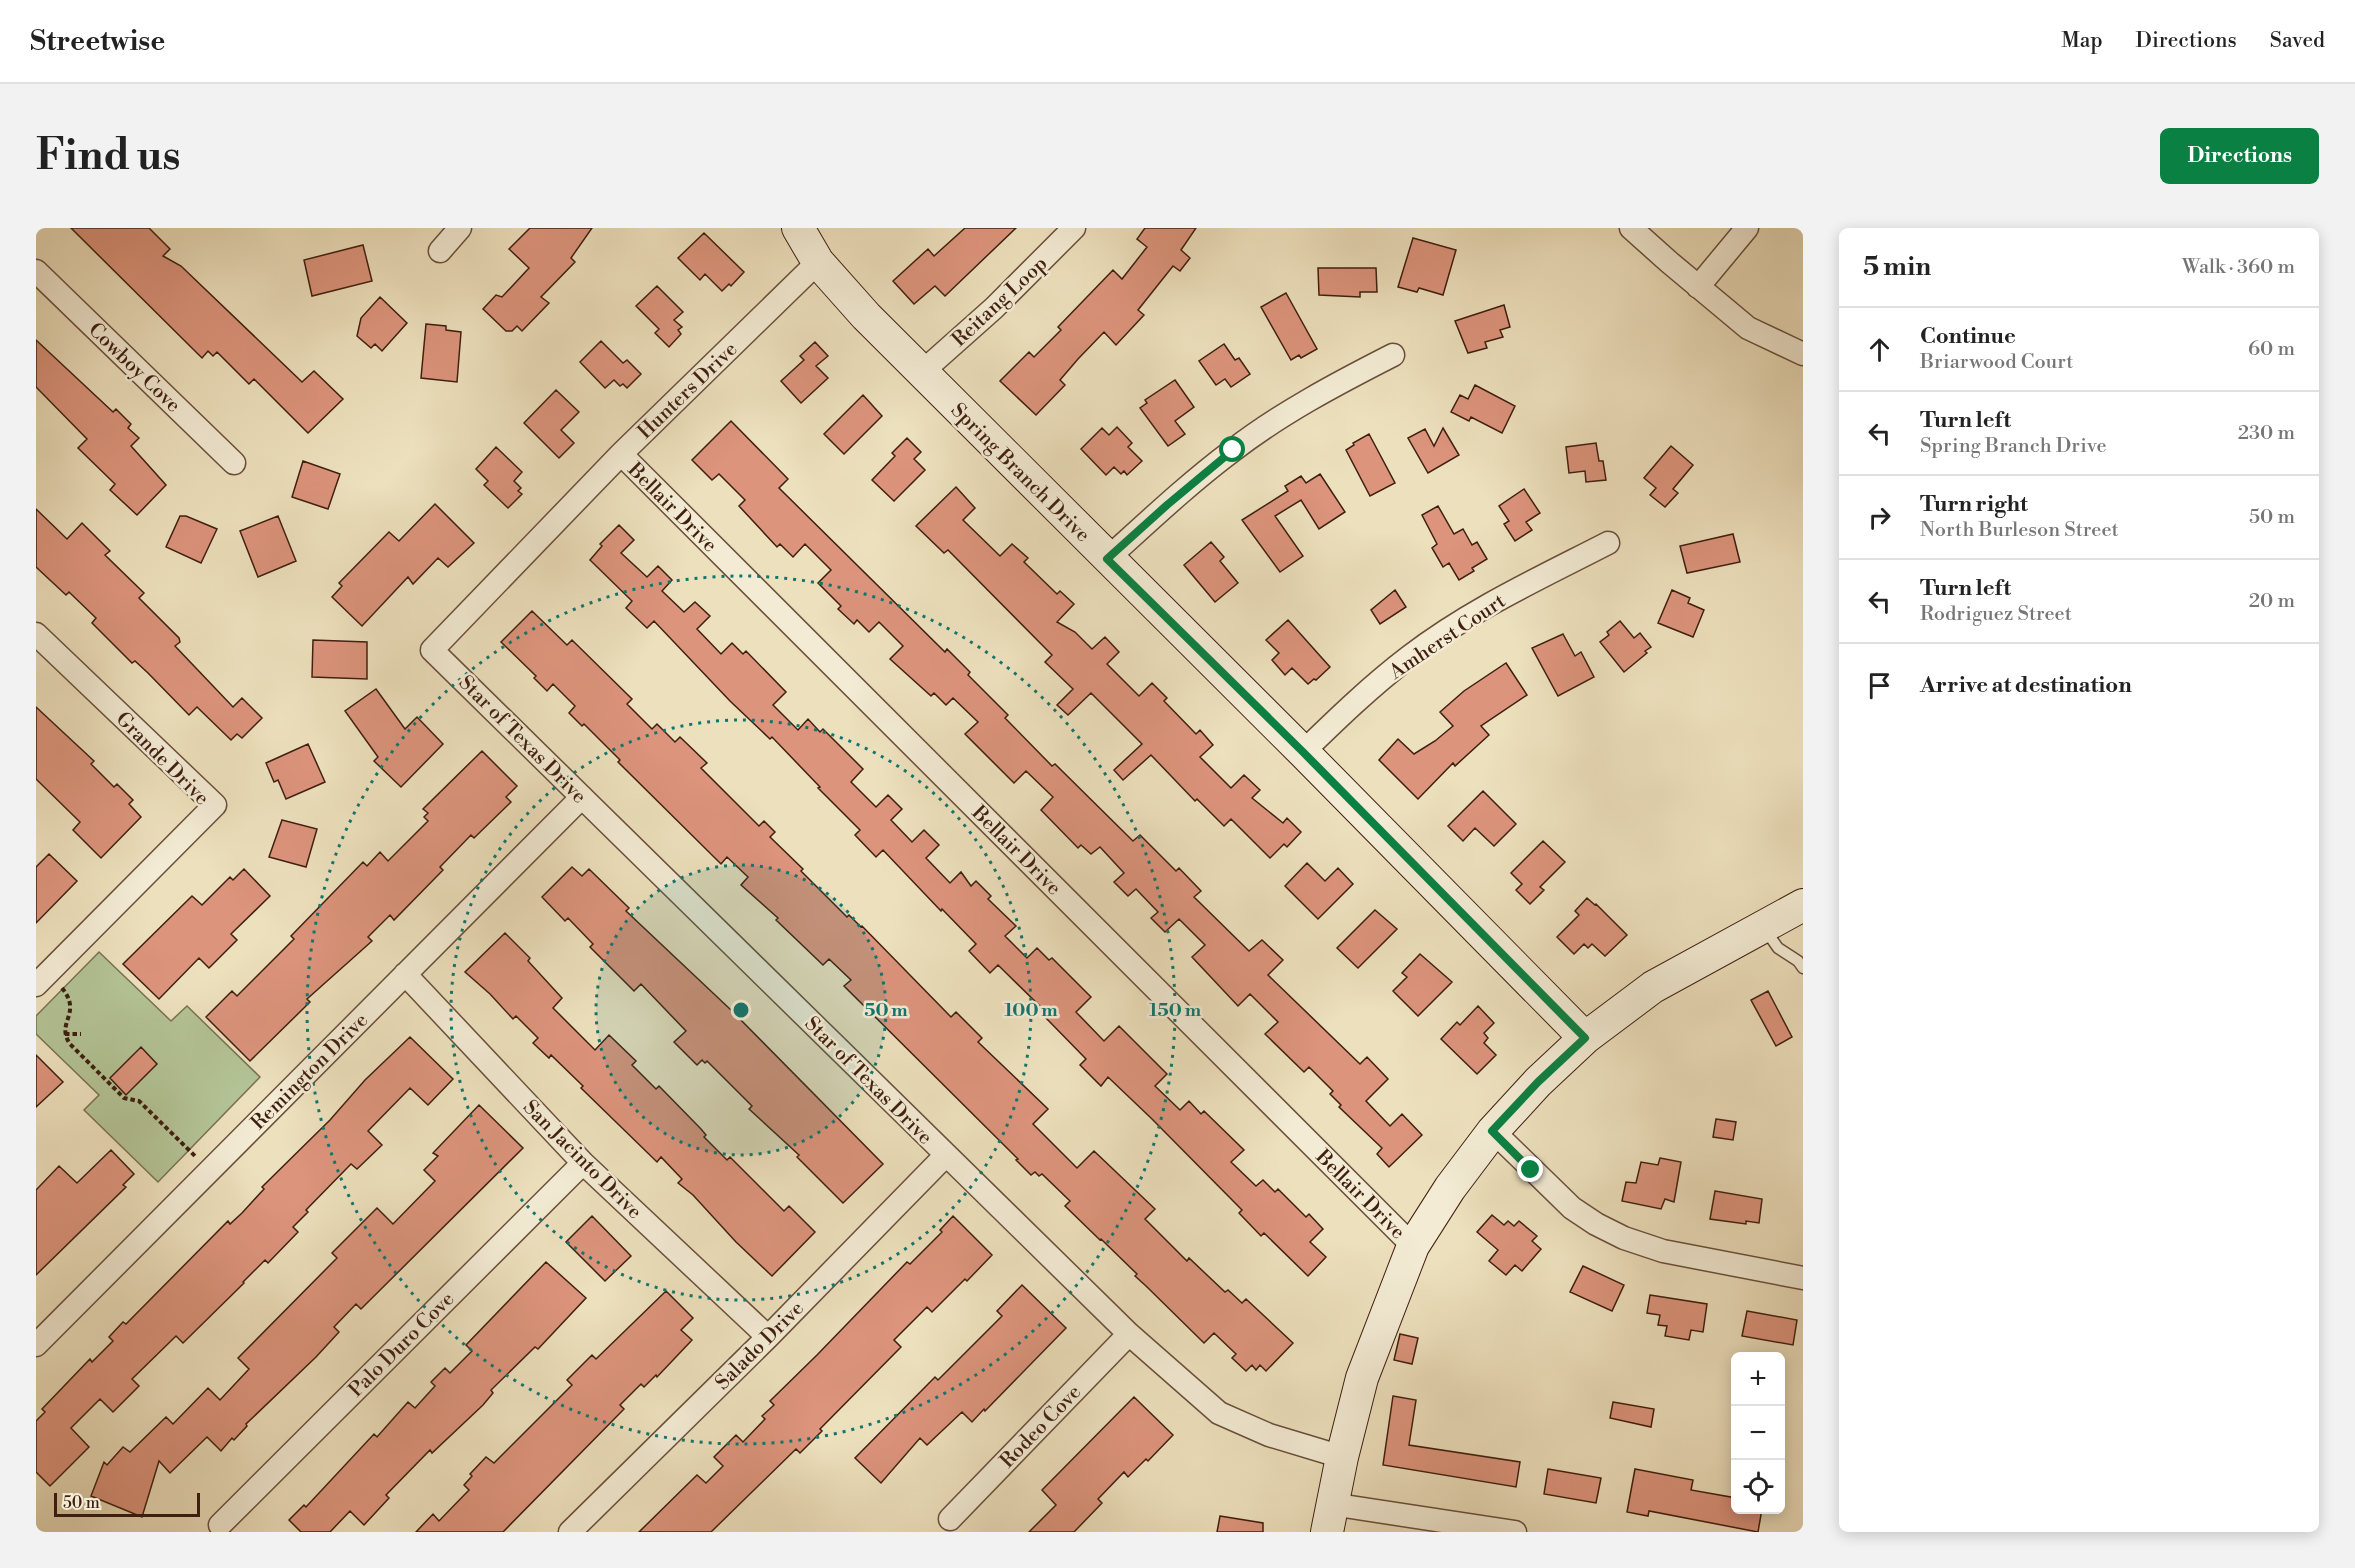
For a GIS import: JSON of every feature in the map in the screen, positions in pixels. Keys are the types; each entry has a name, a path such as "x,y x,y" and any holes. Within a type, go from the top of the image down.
{"street":[{"path":"440,251 460,228"},
{"name":"Spring Branch Drive","path":"798,228 818,262 866,316 1107,559 1303,752 1585,1038"},
{"name":"Reitang Loop","path":"922,372 994,308 1074,228"},
{"path":"1631,228 1748,328 1803,354"},
{"path":"1698,287 1747,228"},
{"name":"Hunters Drive","path":"432,650 621,454 818,262"},
{"name":"Cowboy Cove","path":"36,271 234,463"},
{"path":"1107,559 1233,450 1291,411 1348,377 1393,355"},
{"name":"Bellair Drive","path":"621,454 1413,1246"},
{"name":"Amherst Court","path":"1303,752 1359,698 1410,656 1493,602 1608,543"},
{"name":"Grande Drive","path":"36,634 214,805 46,983"},
{"name":"Star of Texas Drive","path":"432,650 1129,1334 1219,1413 1269,1435 1342,1457"},
{"name":"Remington Drive","path":"36,1345 582,797"},
{"path":"1515,1532 1329,1518 1362,1378 1413,1246 1450,1188 1492,1131 1538,1082 1585,1038 1653,987 1803,905"},
{"name":"San Jacinto Drive","path":"405,974 583,1162 768,1336"},
{"path":"1492,1131 1572,1208 1596,1224 1624,1238 1663,1251 1803,1278"},
{"name":"Salado Drive","path":"570,1532 768,1336 945,1155"},
{"name":"Palo Duro Cove","path":"220,1525 583,1162"},
{"name":"Rodeo Cove","path":"950,1519 1129,1334"}],"lane":[{"path":"1763,927 1778,948 1798,961 1803,968"}],"path":[{"path":"46,983 71,1002 72,1010 65,1034 70,1044 124,1098 139,1101 200,1161"},
{"path":"65,1034 81,1035"}],"green space":[{"path":"99,952 171,1021 187,1006 260,1077 158,1182 84,1110 99,1095 36,1034 36,1016"}],"building":[{"path":"71,228 149,228 170,249 163,256 181,266 302,382 314,371 343,399 308,433 254,379 249,384 217,352 213,356 208,351 202,358"},
{"path":"530,228 592,228 571,258 575,262 541,297 549,303 522,331 517,326 512,331 506,331 483,309 496,295 502,297 529,268 509,249"},
{"path":"965,228 1016,228 945,296 935,286 914,304 893,281 928,249 934,256"},
{"path":"1145,228 1196,228 1181,250 1190,258 1180,271 1173,266 1138,310 1144,315 1116,345 1104,332 1060,380 1065,385 1036,415 1000,381 1029,352 1034,357 1061,330 1058,327 1113,270 1122,279 1147,247 1137,239"},
{"path":"704,233 744,272 731,286 729,284 722,291 705,274 700,280 678,258"},
{"path":"1413,238 1456,250 1443,295 1419,288 1417,292 1398,287"},
{"path":"363,245 372,281 312,296 304,260"},
{"path":"1318,268 1376,268 1377,292 1360,292 1360,297 1319,295"},
{"path":"657,286 683,312 674,320 682,327 678,330 681,334 669,347 655,333 659,329 636,306"},
{"path":"1286,293 1317,349 1301,358 1299,355 1291,360 1261,307"},
{"path":"380,297 407,323 382,351 375,344 371,348 357,336 361,318"},
{"path":"1504,305 1510,327 1500,330 1503,337 1485,342 1487,348 1468,353 1455,321"},
{"path":"426,324 446,326 446,330 461,332 457,382 421,378"},
{"path":"36,340 113,412 116,409 131,424 128,428 139,438 131,446 166,485 137,515 110,490 115,484 78,448 87,439 36,387"},
{"path":"601,341 623,363 627,360 641,374 627,388 623,384 620,386 614,380 605,388 580,362"},
{"path":"815,342 828,356 816,366 828,378 801,403 781,381 804,360 800,356"},
{"path":"1224,344 1235,360 1239,358 1250,374 1231,387 1225,379 1216,385 1199,361"},
{"path":"1175,380 1194,407 1175,421 1185,434 1168,446 1140,408 1147,403 1145,400"},
{"path":"1475,385 1515,406 1502,433 1471,417 1469,421 1451,412 1460,395 1468,399"},
{"path":"556,390 579,412 561,430 574,443 559,458 524,423"},
{"path":"863,395 882,416 844,454 824,434"},
{"path":"731,421 788,479 779,488 945,652 947,649 970,672 968,675 1008,715 1005,718 1052,766 1055,764 1133,841 1140,835 1176,871 1179,868 1201,891 1194,897 1249,951 1262,940 1283,960 1268,975 1360,1064 1367,1057 1388,1079 1366,1101 1390,1126 1402,1114 1422,1135 1389,1167 1377,1154 1382,1148 1339,1107 1341,1105 1330,1094 1333,1091 1309,1067 1304,1072 1265,1034 1278,1022 1250,994 1238,1006 1192,957 1205,945 1179,919 1165,932 1151,918 1158,912 1136,889 1128,896 1114,882 1124,873 1100,847 1091,854 1081,845 1078,848 1041,810 1053,797 1026,771 1014,783 965,734 978,722 953,698 946,705 934,693 931,696 890,659 903,646 879,622 869,632 857,620 854,624 838,609 841,606 818,583 831,570 805,544 793,557 780,544 777,547 739,506 745,500 719,474 712,480 692,460"},
{"path":"1117,427 1132,443 1128,447 1142,461 1127,475 1124,471 1121,474 1114,467 1106,475 1081,449 1102,428 1109,435"},
{"path":"1443,428 1459,455 1428,473 1408,438 1425,429 1434,446"},
{"path":"1369,434 1395,483 1370,496 1346,450"},
{"path":"907,438 921,452 914,459 925,470 894,501 872,480 895,456 892,453"},
{"path":"1596,443 1599,461 1603,461 1606,480 1586,482 1585,471 1569,473 1566,447"},
{"path":"1671,446 1693,465 1673,489 1678,493 1665,507 1650,495 1656,488 1644,478"},
{"path":"496,447 522,472 514,481 521,488 518,491 522,494 508,508 484,485 488,481 476,469"},
{"path":"303,461 340,474 328,509 292,497"},
{"path":"1320,474 1345,512 1319,529 1301,500 1275,516 1303,556 1280,572 1242,520 1288,491 1285,486 1301,476 1306,483"},
{"path":"956,487 975,508 963,520 1000,556 1012,544 1028,558 1024,562 1057,594 1060,591 1074,604 1057,622 1075,632 1092,649 1105,637 1119,652 1107,664 1139,696 1152,683 1167,698 1164,701 1196,734 1200,730 1213,745 1200,757 1231,788 1244,775 1260,790 1252,798 1283,823 1287,818 1301,832 1287,847 1284,844 1270,858 1231,819 1224,826 1197,799 1195,801 1151,755 1123,780 1114,770 1142,744 1091,693 1068,715 1057,705 1073,689 1045,662 1052,655 948,550 944,553 916,526"},
{"path":"1524,489 1540,513 1526,522 1532,530 1515,541 1504,524 1509,521 1499,506"},
{"path":"435,504 474,543 448,567 438,558 413,584 408,577 362,626 332,597 342,586 339,583 389,532 399,541"},
{"path":"1438,506 1454,534 1463,529 1472,545 1477,542 1487,559 1472,568 1474,571 1459,580 1449,563 1443,567 1432,548 1437,544 1422,515"},
{"path":"36,509 67,539 82,523 110,551 105,555 144,593 139,598 179,638 180,642 175,646 233,707 242,698 262,718 242,738 237,734 231,740 197,707 189,715 148,673 135,661 132,663 92,623 96,618 69,592 66,595 36,567"},
{"path":"180,516 186,516 217,529 201,563 166,547"},
{"path":"278,516 296,561 258,577 240,531"},
{"path":"619,525 634,540 621,553 647,577 658,566 672,580 662,591 684,612 695,602 710,616 697,629 721,654 732,643 743,654 746,651 786,692 773,705 798,730 808,719 820,732 823,729 863,769 851,782 876,807 888,795 902,809 891,820 912,842 924,830 939,845 926,858 950,883 961,872 971,886 976,881 991,896 988,899 1016,926 1005,936 1027,958 1037,948 1049,960 1052,958 1091,997 1076,1012 1104,1041 1119,1026 1167,1074 1155,1086 1180,1110 1189,1101 1201,1114 1204,1111 1244,1150 1231,1162 1256,1186 1263,1180 1275,1192 1278,1189 1306,1217 1309,1214 1323,1229 1310,1242 1326,1257 1308,1276 1264,1233 1261,1236 1239,1213 1242,1210 1108,1077 1101,1086 1080,1065 1086,1059 1046,1018 1049,1015 998,965 990,973 969,951 976,944 883,850 876,857 855,835 860,830 818,788 820,787 772,737 770,739 730,701 654,621 647,628 626,608 632,601 590,560 602,546 600,544"},
{"path":"1733,534 1740,562 1687,573 1680,546"},
{"path":"1211,542 1224,557 1220,561 1238,583 1215,602 1184,565"},
{"path":"1395,590 1406,607 1380,624 1371,610"},
{"path":"1672,590 1690,598 1688,603 1704,610 1693,637 1658,623"},
{"path":"532,611 567,645 572,640 629,696 632,699 627,704 652,729 657,724 675,742 680,737 707,763 701,768 759,826 764,821 775,832 770,837 847,917 849,915 862,926 951,1017 956,1012 982,1038 978,1042 1048,1109 1033,1124 1077,1168 1094,1151 1155,1209 1145,1219 1187,1261 1189,1258 1225,1292 1228,1290 1242,1303 1246,1299 1293,1343 1266,1371 1260,1365 1256,1370 1252,1365 1246,1371 1232,1358 1236,1354 1214,1333 1204,1343 1135,1276 1137,1274 1065,1206 1070,1201 1042,1174 1039,1176 1035,1172 1031,1175 1016,1160 1018,1159 844,986 851,980 829,959 823,965 776,920 778,918 741,885 748,877 727,857 721,864 618,762 620,760 584,724 582,726 569,713 575,706 553,684 547,691 534,678 536,676 501,642"},
{"path":"1288,620 1330,667 1308,684 1292,668 1285,675 1272,660 1279,653 1266,640"},
{"path":"1620,621 1634,638 1640,633 1651,647 1624,672 1600,642 1609,635 1607,632"},
{"path":"1563,634 1575,656 1581,652 1594,677 1558,696 1532,648"},
{"path":"313,640 367,642 367,679 312,677"},
{"path":"1506,663 1527,695 1481,726 1489,735 1455,766 1453,763 1418,799 1379,760 1398,739 1414,754 1435,741 1453,726 1440,712 1464,691"},
{"path":"376,689 405,729 417,717 443,744 401,787 374,761 378,757 345,711"},
{"path":"36,707 94,761 91,764 114,787 117,784 133,800 129,804 141,817 101,858 73,830 80,822 36,779"},
{"path":"308,744 325,782 286,799 278,780 274,782 266,763"},
{"path":"482,751 517,786 506,797 511,802 474,838 471,835 440,867 443,870 394,920 390,915 368,937 372,941 307,999 310,1002 250,1061 206,1017 232,991 237,996 294,939 291,936 363,862 367,866 380,852 388,861 428,821 424,817 428,813 423,809"},
{"path":"1483,791 1516,824 1494,846 1475,828 1463,841 1448,826"},
{"path":"282,820 317,829 306,867 269,857"},
{"path":"1543,841 1565,862 1540,887 1544,890 1530,904 1516,890 1522,884 1511,873"},
{"path":"49,854 77,881 36,923 36,867"},
{"path":"1307,863 1325,881 1338,868 1353,884 1318,919 1285,886"},
{"path":"572,867 582,876 589,869 629,908 626,911 731,1010 883,1164 843,1203 797,1157 799,1155 749,1109 752,1106 707,1061 705,1063 702,1060 697,1065 674,1042 686,1031 641,984 634,991 590,947 593,944 568,918 565,921 542,897"},
{"path":"244,869 270,896 231,934 237,940 209,968 199,958 159,999 123,964 192,896 202,905 230,877 233,880"},
{"path":"1587,898 1627,935 1605,956 1592,944 1588,948 1584,944 1574,954 1557,937 1579,915 1575,911"},
{"path":"1375,910 1397,929 1358,968 1337,948"},
{"path":"505,933 530,958 528,961 562,998 553,1008 595,1050 609,1035 636,1061 632,1065 656,1089 659,1086 701,1129 706,1135 704,1137 727,1160 730,1157 784,1211 789,1206 815,1232 772,1276 736,1242 693,1195 678,1183 682,1179 661,1157 657,1162 581,1088 583,1086 551,1055 549,1058 533,1043 538,1038 516,1016 513,1019 465,972"},
{"path":"1420,954 1452,982 1418,1016 1393,991 1407,977 1402,973"},
{"path":"1768,991 1792,1037 1776,1046 1751,1000"},
{"path":"1478,1006 1494,1023 1484,1033 1488,1038 1484,1043 1496,1055 1477,1074 1441,1039 1457,1022 1460,1025"},
{"path":"410,1037 453,1079 428,1105 410,1088 368,1131 382,1145 357,1169 351,1164 306,1210 308,1212 293,1227 298,1232 268,1263 265,1260 183,1343 176,1336 132,1379 139,1386 113,1412 100,1399 71,1428 89,1447 50,1486 36,1472 36,1421 45,1412 42,1409 90,1359 92,1362 113,1341 109,1337 123,1322 126,1324 228,1221 230,1224 242,1213 264,1189 262,1187 330,1120 365,1080"},
{"path":"141,1047 157,1064 126,1095 110,1078"},
{"path":"36,1055 63,1082 36,1107"},
{"path":"479,1105 523,1148 361,1309 356,1304 334,1327 339,1332 246,1424 247,1426 234,1440 232,1438 221,1451 207,1437 170,1473 159,1461 142,1517 91,1496 104,1462 107,1465 123,1447 130,1452 166,1417 173,1424 208,1388 220,1400 249,1369 238,1358 337,1258 332,1253 377,1208 393,1224 435,1181 424,1170 438,1156 433,1153"},
{"path":"1716,1119 1736,1122 1733,1140 1713,1137"},
{"path":"111,1150 134,1174 123,1185 126,1187 36,1275 36,1190 59,1166 77,1183"},
{"path":"1660,1158 1681,1162 1674,1202 1665,1199 1661,1209 1622,1201 1626,1182 1636,1183 1641,1162 1658,1165"},
{"path":"1715,1191 1762,1199 1759,1223 1746,1221 1746,1224 1710,1219"},
{"path":"1492,1215 1504,1225 1508,1221 1514,1226 1519,1221 1537,1236 1532,1241 1541,1249 1522,1271 1515,1265 1506,1275 1489,1261 1498,1250 1477,1232"},
{"path":"592,1216 631,1256 605,1281 566,1242"},
{"path":"953,1216 992,1255 932,1312 927,1307 894,1340 901,1347 820,1429 822,1431 800,1453 796,1449 711,1532 639,1532 697,1475 706,1483 723,1466 714,1457 736,1435 743,1442 765,1419 762,1416 774,1405 770,1401 907,1262 910,1264 942,1232 940,1230"},
{"path":"546,1262 586,1298 538,1349 535,1347 491,1390 493,1393 483,1405 432,1453 430,1450 386,1495 389,1498 364,1525 350,1511 330,1532 301,1532 289,1520 304,1505 306,1507 374,1434 377,1437 408,1402 415,1408 435,1386 431,1382 445,1368 450,1373 472,1351 466,1345"},
{"path":"1583,1266 1624,1285 1612,1311 1570,1292"},
{"path":"1022,1285 1066,1328 972,1422 962,1412 927,1445 920,1438 881,1483 855,1458 935,1377 938,1380 1002,1316 997,1311"},
{"path":"666,1291 693,1318 681,1330 692,1340 657,1377 656,1375 644,1387 641,1384 620,1405 624,1409 503,1532 416,1532 433,1514 439,1521 469,1490 464,1485 472,1476 470,1474 486,1457 494,1463 572,1385 567,1380 592,1355 596,1359"},
{"path":"1650,1295 1707,1304 1703,1332 1691,1330 1689,1340 1665,1336 1667,1326 1658,1325 1660,1315 1647,1313"},
{"path":"1747,1311 1797,1320 1793,1345 1742,1336"},
{"path":"1400,1334 1418,1338 1412,1364 1394,1360"},
{"path":"1393,1396 1416,1400 1409,1445 1520,1462 1516,1487 1383,1465"},
{"path":"1134,1397 1173,1435 1148,1461 1146,1459 1128,1477 1124,1472 1098,1499 1102,1503 1074,1532 1029,1532 1056,1505 1042,1490"},
{"path":"1613,1402 1654,1409 1651,1427 1610,1418"},
{"path":"1548,1469 1601,1478 1596,1503 1544,1494"},
{"path":"1635,1469 1693,1480 1691,1490 1731,1497 1731,1514 1761,1514 1758,1532 1649,1511 1648,1516 1627,1512"},
{"path":"1220,1516 1263,1523 1263,1532 1217,1532"}],"route":[{"path":"1233,450 1107,559 1303,752 1585,1038 1538,1082 1492,1131 1531,1170"}]}
